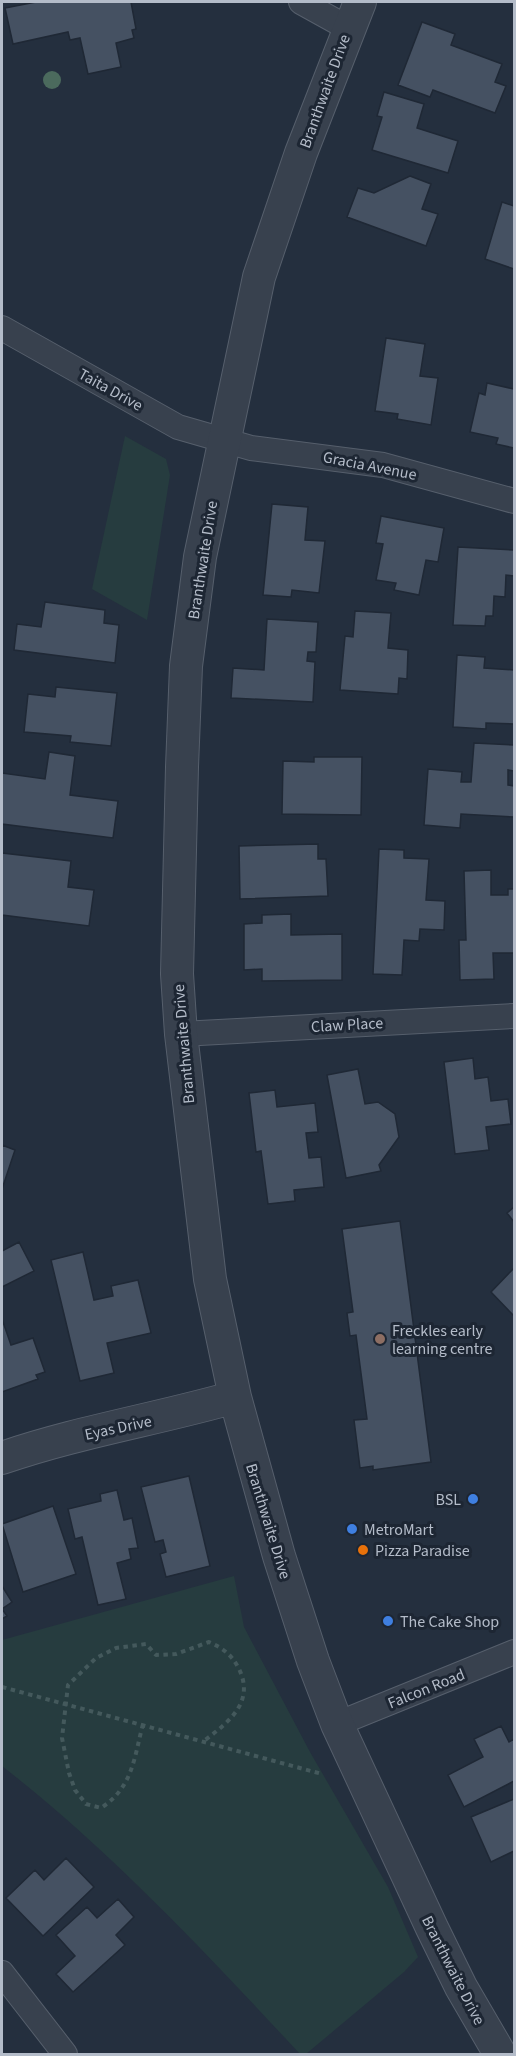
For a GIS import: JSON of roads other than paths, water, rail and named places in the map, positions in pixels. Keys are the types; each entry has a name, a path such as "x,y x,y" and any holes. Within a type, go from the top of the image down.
{"street":[{"path":"301,2 354,15"},
{"name":"Branthwaite Drive","path":"354,15 279,213 260,277 200,556 186,666 177,974 181,1034 210,1279 235,1397 276,1546 313,1661 337,1724 461,1987 500,2055"},
{"name":"Taita Drive","path":"2,328 178,427 224,441"},
{"name":"Gracia Avenue","path":"224,441 251,448 383,465 514,501"},
{"name":"Claw Place","path":"181,1034 514,1016"},
{"name":"Eyas Drive","path":"2,1458 73,1437 173,1415 235,1397"},
{"name":"Falcon Road","path":"337,1724 514,1652"},
{"path":"2,1974 65,2055"}],"place":[{"name":"Freckles early learning centre","path":"380,1339"},
{"name":"BSL","path":"473,1499"},
{"name":"MetroMart","path":"352,1529"},
{"name":"Pizza Paradise","path":"363,1550"},
{"name":"The Cake Shop","path":"388,1621"}]}
